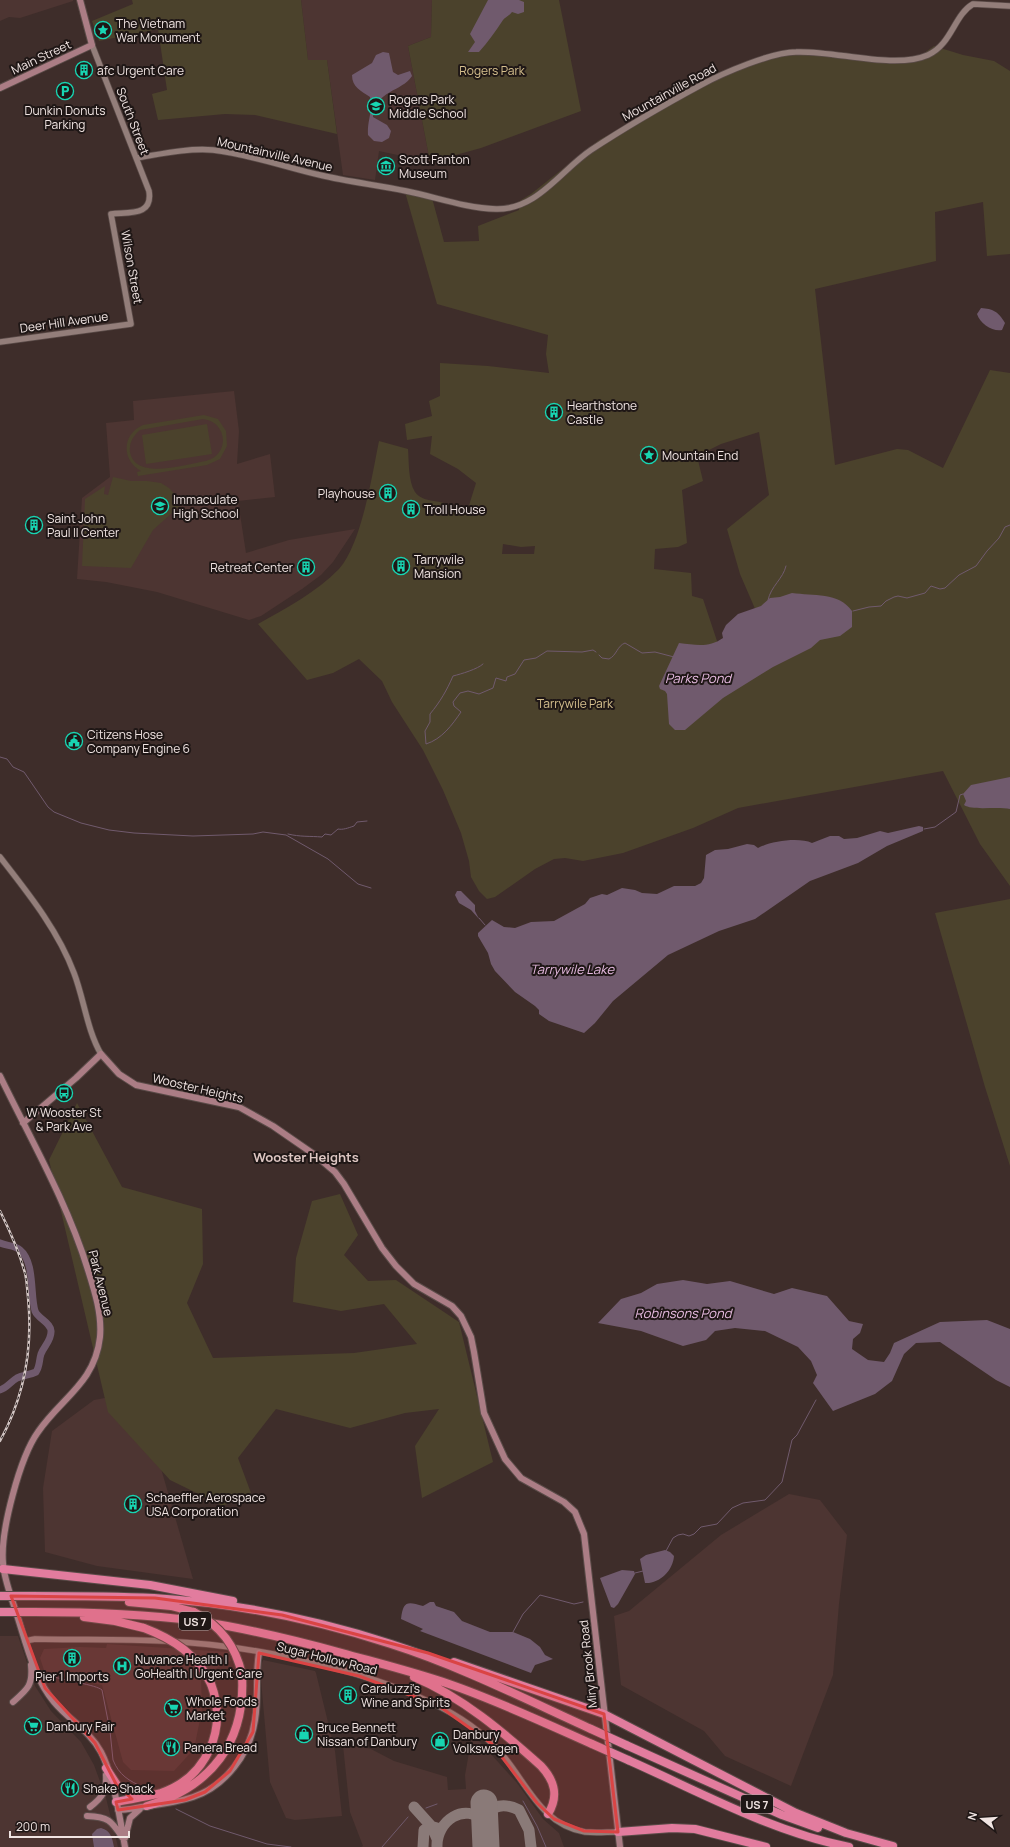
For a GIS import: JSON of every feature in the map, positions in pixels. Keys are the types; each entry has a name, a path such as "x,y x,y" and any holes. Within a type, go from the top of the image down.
{"highway":[{"path":"3,1569 161,1586 274,1611 323,1624"},
{"name":"US 7","path":"0,1596 127,1597 183,1600 254,1610 323,1624 379,1640 460,1670 795,1820 843,1836 894,1847"},
{"path":"31,1596 179,1607 194,1612 209,1621 226,1637 236,1655 242,1675 240,1717 233,1736 219,1760 206,1775 190,1788 147,1806"},
{"name":"US 7","path":"0,1612 126,1614 197,1621 268,1634 402,1669 463,1689 510,1707 777,1826 811,1838 849,1847"},
{"path":"34,1612 94,1618 144,1628 168,1639 189,1653 204,1671 211,1684 217,1701 218,1718 215,1737 204,1761 192,1775 178,1785 161,1792 138,1797 117,1806"},
{"path":"379,1640 428,1653 604,1714 796,1814 846,1833 894,1847"},
{"path":"353,1656 405,1674 436,1688 478,1714 510,1739 541,1766 550,1776 555,1796 554,1802 548,1814"},
{"path":"106,1768 119,1788 138,1797"},
{"path":"618,1832 672,1828 695,1830 766,1847"}],"main road":[{"name":"South Street","path":"80,0 92,45"},
{"name":"Main Street","path":"0,88 92,45"},
{"path":"23,1123 76,1078 101,1054"},
{"name":"Wooster Heights","path":"101,1054 119,1074 136,1085 239,1107 273,1126 315,1155 336,1172 382,1248 396,1266 414,1284 452,1306 461,1316 471,1337 484,1413 504,1459 521,1478 550,1494"},
{"name":"Park Avenue","path":"0,1076 63,1203 75,1231 97,1300 100,1318 100,1337 95,1357 87,1377 77,1390 43,1425 28,1449 5,1527 2,1549 3,1569 31,1657"},
{"name":"Miry Brook Road","path":"550,1494 564,1502 574,1512 584,1534 620,1847"},
{"path":"117,1806 147,1806 184,1800 205,1792 223,1779 238,1762 249,1742 256,1720 256,1675 259,1653"},
{"path":"12,1702 30,1686 32,1672 31,1657"},
{"path":"31,1657 38,1677 51,1698 95,1743 101,1752 117,1806 126,1847"},
{"path":"90,1807 101,1798 105,1791 106,1768"},
{"path":"124,1840 132,1815 147,1806"},
{"path":"87,1816 102,1817 110,1820 124,1840"}],"street":[{"name":"Mountainville Road","path":"338,179 405,191 465,205 496,209 513,207 526,203 588,152 607,140 702,84 729,72 794,51 897,61 919,58 930,54 942,45 964,12 973,4 1010,6"},
{"name":"South Street","path":"92,45 149,191 149,204 146,209 111,214"},
{"name":"Mountainville Avenue","path":"136,158 183,150 214,150 338,179"},
{"name":"Wilson Street","path":"111,214 132,324"},
{"name":"Deer Hill Avenue","path":"0,342 132,324"},
{"path":"0,857 35,902 48,922 74,970 82,992 96,1045 101,1054"},
{"name":"Sugar Hollow Road","path":"26,1641 35,1639 164,1641 225,1647 314,1664 369,1679 419,1697 448,1711 472,1727 500,1751 537,1802 548,1814 560,1823 576,1830 592,1832 618,1832"}],"highlighted area":[{"path":"11,1596 155,1598 282,1615 428,1653 604,1714 618,1832 584,1831 554,1819 537,1803 492,1744 439,1706 359,1676 259,1653 253,1732 230,1771 205,1792 185,1800 118,1810 116,1802 132,1799 116,1784 95,1743 45,1688"}],"shaded area":[{"path":"0,0 73,1 20,18 9,17 0,21"},
{"name":"Rogers Park Middle School","path":"301,0 432,0 431,37 408,46 430,162 379,151 375,180 343,175 327,60 308,60"},
{"name":"Immaculate High School","path":"234,391 239,431 237,464 270,454 275,497 238,501 246,553 289,540 355,529 333,562 321,575 302,589 261,616 249,620 157,592 106,582 77,579 82,498 110,477 106,423 134,420 133,401"},
{"path":"158,1388 151,1434 193,1579 97,1566 45,1552 43,1488 52,1431 94,1400"},
{"path":"789,1494 820,1500 847,1535 833,1675 791,1786 725,1756 704,1731 621,1685 614,1616 629,1611 721,1535"},
{"name":"Danbury Fair","path":"0,1636 18,1636 35,1686 51,1711 81,1742 94,1765 106,1798 118,1847 0,1847"},
{"path":"107,1644 228,1652 231,1661 201,1676 202,1710 194,1749 174,1771 131,1770 123,1762 102,1685 70,1679 44,1670 40,1658 44,1649 80,1647 106,1648"},
{"path":"263,1660 315,1671 335,1751 342,1816 295,1820 286,1818 270,1782 260,1669"},
{"path":"342,1736 350,1744 371,1749 394,1761 447,1777 448,1790 466,1789 465,1775 472,1736 480,1742 517,1783 543,1819 559,1833 564,1847 361,1847 363,1846 350,1812"}],"green space":[{"path":"132,0 301,0 308,60 327,60 337,134 255,115 225,114 158,120 152,94 167,90 158,29 99,41 92,21 133,4"},
{"name":"Rogers Park","path":"432,0 559,0 581,111 481,148 430,162 408,46 431,37"},
{"name":"Tarrywile Park","path":"934,46 963,55 994,61 1010,71 1010,254 987,256 983,202 935,212 936,261 815,289 835,465 897,449 908,450 943,468 990,370 1010,373 1010,886 980,844 943,771 738,808 693,828 623,853 583,861 565,858 554,859 535,869 495,897 487,899 479,891 471,877 469,861 461,833 443,790 423,750 392,702 382,681 359,659 333,673 307,680 258,624 301,599 321,585 339,569 347,557 354,543 365,508 379,441 408,449 411,482 415,492 418,495 422,498 447,504 466,515 476,483 458,469 430,454 432,436 407,440 405,424 432,416 429,401 440,396 440,363 488,366 549,373 546,354 548,335 437,304 405,192 432,198 444,242 479,241 478,226 519,210 518,202 531,194 599,140 726,71 793,51 867,57 920,56","holes":["759,432 769,495 727,529 740,574 756,611 718,644 703,599 692,596 691,573 654,569 655,549 678,547 687,543 682,490 703,481 697,456 721,444","503,544 521,547 535,546 534,554 502,554"]},
{"path":"204,415 218,419 226,431 227,446 220,459 207,465 138,476 137,472 141,471 134,466 130,460 127,454 127,447 131,434 143,425","holes":["203,419 211,421 217,426 223,439 222,446 214,458 206,461 162,468 141,466 134,461 130,452 130,446 133,437 140,430"]},
{"path":"207,424 212,454 146,464 142,435"},
{"path":"113,477 131,481 161,483 169,488 183,503 153,530 131,568 82,566 85,499 105,486 104,494 108,495"},
{"path":"1010,899 1010,1166 985,1087 935,913"},
{"path":"77,1103 122,1187 202,1209 203,1264 187,1303 213,1358 354,1353 417,1344 384,1304 341,1311 293,1302 296,1258 312,1201 340,1194 358,1235 344,1255 368,1281 396,1280 459,1322 493,1462 422,1498 415,1446 439,1409 405,1413 350,1428 276,1409 238,1458 251,1493 223,1506 170,1480 108,1412 49,1160"}],"water":[{"path":"488,0 519,0 524,2 524,12 518,14 512,12 504,19 479,52 468,52 475,42 470,34"},
{"path":"383,52 389,53 393,72 398,75 410,71 412,76 408,81 384,96 375,108 373,117 387,125 391,131 389,138 382,142 374,141 368,135 371,108 370,97 355,86 352,75 372,63 376,55"},
{"path":"981,308 992,310 1000,316 1005,323 1002,330 995,330 981,321 977,314"},
{"name":"Parks Pond","path":"792,593 825,596 840,601 847,605 852,611 852,627 840,636 820,640 811,648 773,667 723,698 685,730 675,730 669,724 667,694 665,691 660,689 659,686 679,643 707,645 718,641 723,638 722,633 726,625 738,614 761,606 770,598 780,597"},
{"path":"1010,777 1010,809 973,808 964,805 966,801 963,794 971,785"},
{"name":"Tarrywile Lake","path":"919,826 923,827 923,831 887,846 858,863 810,881 755,919 719,931 668,955 613,1001 595,1023 584,1033 549,1021 539,1014 539,1010 535,1006 515,992 495,971 488,953 478,936 478,933 492,920 504,927 515,928 531,922 554,921 585,904 590,898 602,894 607,895 622,888 635,890 642,893 657,894 674,886 695,886 701,883 704,878 706,855 715,850 728,849 747,844 754,845 758,848 770,843 793,840 812,843 830,836 839,836 844,839 857,838 880,831 888,833"},
{"path":"457,891 461,891 475,905 475,911 479,919 471,910 459,903 455,895"},
{"name":"Robinsons Pond","path":"683,1280 707,1284 730,1281 774,1294 792,1288 827,1296 849,1321 863,1324 860,1333 853,1339 852,1349 868,1360 884,1362 894,1343 940,1322 987,1320 1010,1329 1010,1387 996,1380 940,1342 916,1343 904,1354 892,1381 875,1394 833,1411 813,1383 817,1375 811,1361 798,1347 765,1331 735,1328 715,1331 706,1340 683,1346 641,1331 598,1323 621,1299 641,1293 657,1284"},
{"path":"665,1550 674,1556 671,1567 660,1579 650,1583 645,1583 640,1559 646,1555"},
{"path":"622,1570 634,1571 635,1574 618,1604 614,1608 611,1607 600,1578"},
{"path":"430,1602 434,1602 436,1606 454,1612 462,1621 490,1632 513,1632 530,1639 540,1647 545,1655 553,1659 535,1665 531,1673 420,1631 423,1629 401,1619 403,1609 407,1604 413,1603 423,1606"},
{"path":"101,1828 107,1831 110,1835 113,1840 114,1847 94,1847 92,1834 97,1829"}],"waterway":[{"path":"853,611 881,606 886,601 894,597 898,596 907,598 925,593 931,586 940,589 945,588 959,575 976,566 999,538 1005,527 1010,525"},
{"path":"768,600 786,566"},
{"path":"599,655 602,658 609,659 614,655 620,646 625,643 642,653 655,652 674,657"},
{"path":"483,664 465,673 453,676 443,696 430,714 430,722 425,731 426,744 442,735 461,712 454,706 453,702 460,693 468,691 479,694 493,688 496,678 506,681 507,677 515,674 524,660 536,658 547,651 582,652 593,650 596,652"},
{"path":"0,757 7,759 13,767 24,772 48,807 54,812 81,823 109,830 134,833 193,836 253,834 263,832 286,835 328,859 358,884 371,888"},
{"path":"924,829 935,827 956,812 960,795 963,794"},
{"path":"288,834 322,837 325,834 331,835 338,829 354,826 357,822 367,821"},
{"path":"479,918 485,925"},
{"path":"0,1243 18,1248 25,1255 30,1270 35,1311 51,1329 50,1338 41,1354 36,1372 17,1378 5,1388 0,1390"},
{"path":"666,1551 673,1538 678,1535 683,1534 689,1536 694,1534 701,1527 717,1524 732,1508 743,1503 765,1500 782,1482 792,1440 797,1435 816,1400"},
{"path":"635,1573 643,1571"},
{"path":"513,1632 523,1614 540,1595 574,1604 583,1602"},
{"path":"51,1676 93,1686 102,1690 115,1765 121,1774 143,1787"},
{"path":"523,1801 537,1826 546,1847"},
{"path":"426,1808 437,1804"},
{"path":"176,1809 210,1826 267,1844 291,1847"},
{"path":"382,1847 408,1817"}],"taxiway":[{"path":"485,1819 491,1810 499,1806 509,1806 519,1810 529,1830 531,1847"},
{"path":"414,1807 432,1827 437,1839"},
{"path":"437,1847 441,1829 446,1822 453,1817 469,1813 477,1816 485,1822"},
{"path":"423,1847 424,1830 430,1826 437,1828"}],"runway":[{"path":"484,1803 486,1847"}],"railway":[{"path":"0,1211 14,1241 25,1273 29,1316 28,1353 21,1389 0,1441"}],"place":[{"name":"The Vietnam War Monument","path":"103,30"},
{"name":"afc Urgent Care","path":"84,70"},
{"name":"Dunkin Donuts Parking","path":"65,91"},
{"name":"Rogers Park Middle School","path":"376,106"},
{"name":"Scott Fanton Museum","path":"386,166"},
{"name":"Hearthstone Castle","path":"554,412"},
{"name":"Mountain End","path":"649,455"},
{"name":"Playhouse","path":"388,493"},
{"name":"Immaculate High School","path":"160,506"},
{"name":"Troll House","path":"411,509"},
{"name":"Saint John Paul II Center","path":"34,525"},
{"name":"Tarrywile Mansion","path":"401,566"},
{"name":"Retreat Center","path":"306,567"},
{"name":"Citizens Hose Company Engine 6","path":"74,741"},
{"name":"W Wooster St & Park Ave","path":"64,1093"},
{"name":"Schaeffler Aerospace USA Corporation","path":"133,1504"},
{"name":"Pier 1 Imports","path":"72,1658"},
{"name":"Nuvance Health | GoHealth | Urgent Care","path":"122,1666"},
{"name":"Caraluzzi's Wine and Spirits","path":"348,1695"},
{"name":"Whole Foods Market","path":"173,1708"},
{"name":"Danbury Fair","path":"33,1726"},
{"name":"Bruce Bennett Nissan of Danbury","path":"304,1734"},
{"name":"Danbury Volkswagen","path":"440,1741"},
{"name":"Panera Bread","path":"171,1747"},
{"name":"Shake Shack","path":"70,1788"}],"district":[{"name":"Wooster Heights","path":"306,1157"}]}
